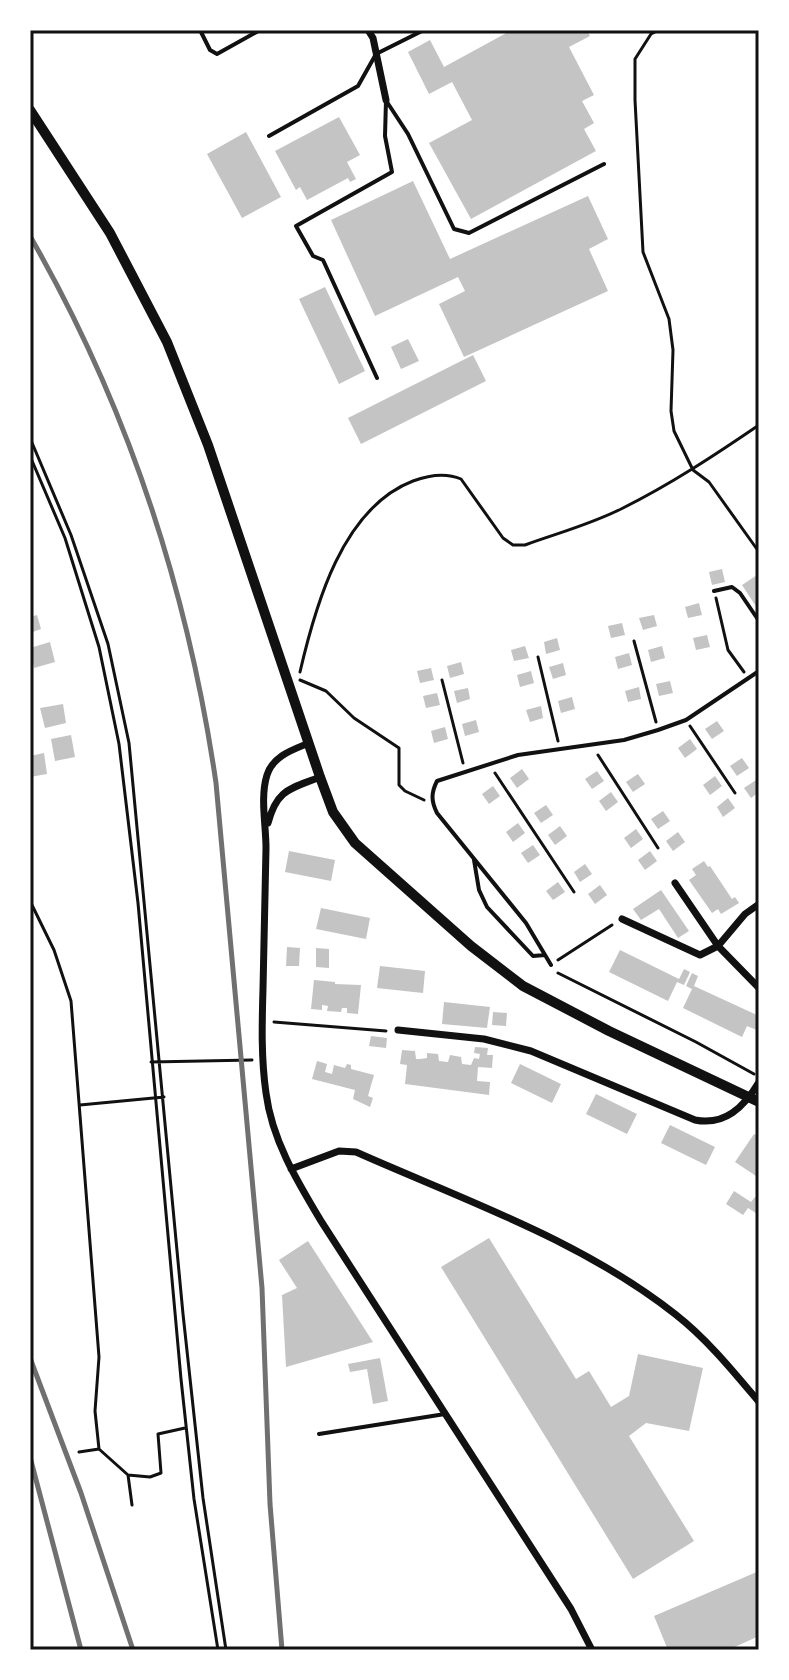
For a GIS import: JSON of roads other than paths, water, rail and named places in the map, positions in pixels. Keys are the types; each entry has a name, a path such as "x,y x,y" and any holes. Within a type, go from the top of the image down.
{"main road":[{"path":"30,110 110,233 167,342 208,445 333,812 355,843 497,968 523,986 609,1031 755,1099"}],"street":[{"path":"368,30 386,100"},
{"path":"309,743 287,752 274,762 267,773 264,790 263,1060 266,1094 291,1169 571,1609 592,1650"},
{"path":"266,833 273,806 283,792 320,777"},
{"path":"675,883 718,946 759,988"},
{"path":"622,919 700,955 718,946 745,914 759,904"},
{"path":"398,1030 506,1044 531,1051 695,1120 711,1123 724,1119 755,1099 759,1080"},
{"path":"291,1169 339,1151 356,1152 566,1245 624,1276 678,1316 726,1363 759,1402"}],"lane":[{"path":"200,30 210,50 217,54 260,30"},
{"path":"269,136 358,86 376,54 424,30"},
{"path":"386,100 408,134 454,229 469,233 604,164"},
{"path":"377,378 323,260 313,256 296,226 392,172 385,136 386,100"},
{"path":"714,591 725,587 740,593 759,621"},
{"path":"551,965 526,923 437,813 432,792 437,781 489,763 658,730 686,720 759,671"},
{"path":"474,859 479,890 487,907 533,956 539,958 545,955"},
{"path":"319,1434 445,1414"}],"railway":[{"path":"30,236 96,366 149,501 189,640 204,711 216,783 262,1288 270,1504 282,1650"},
{"path":"30,1358 81,1493 133,1650"},
{"path":"30,1457 81,1650"}]}
